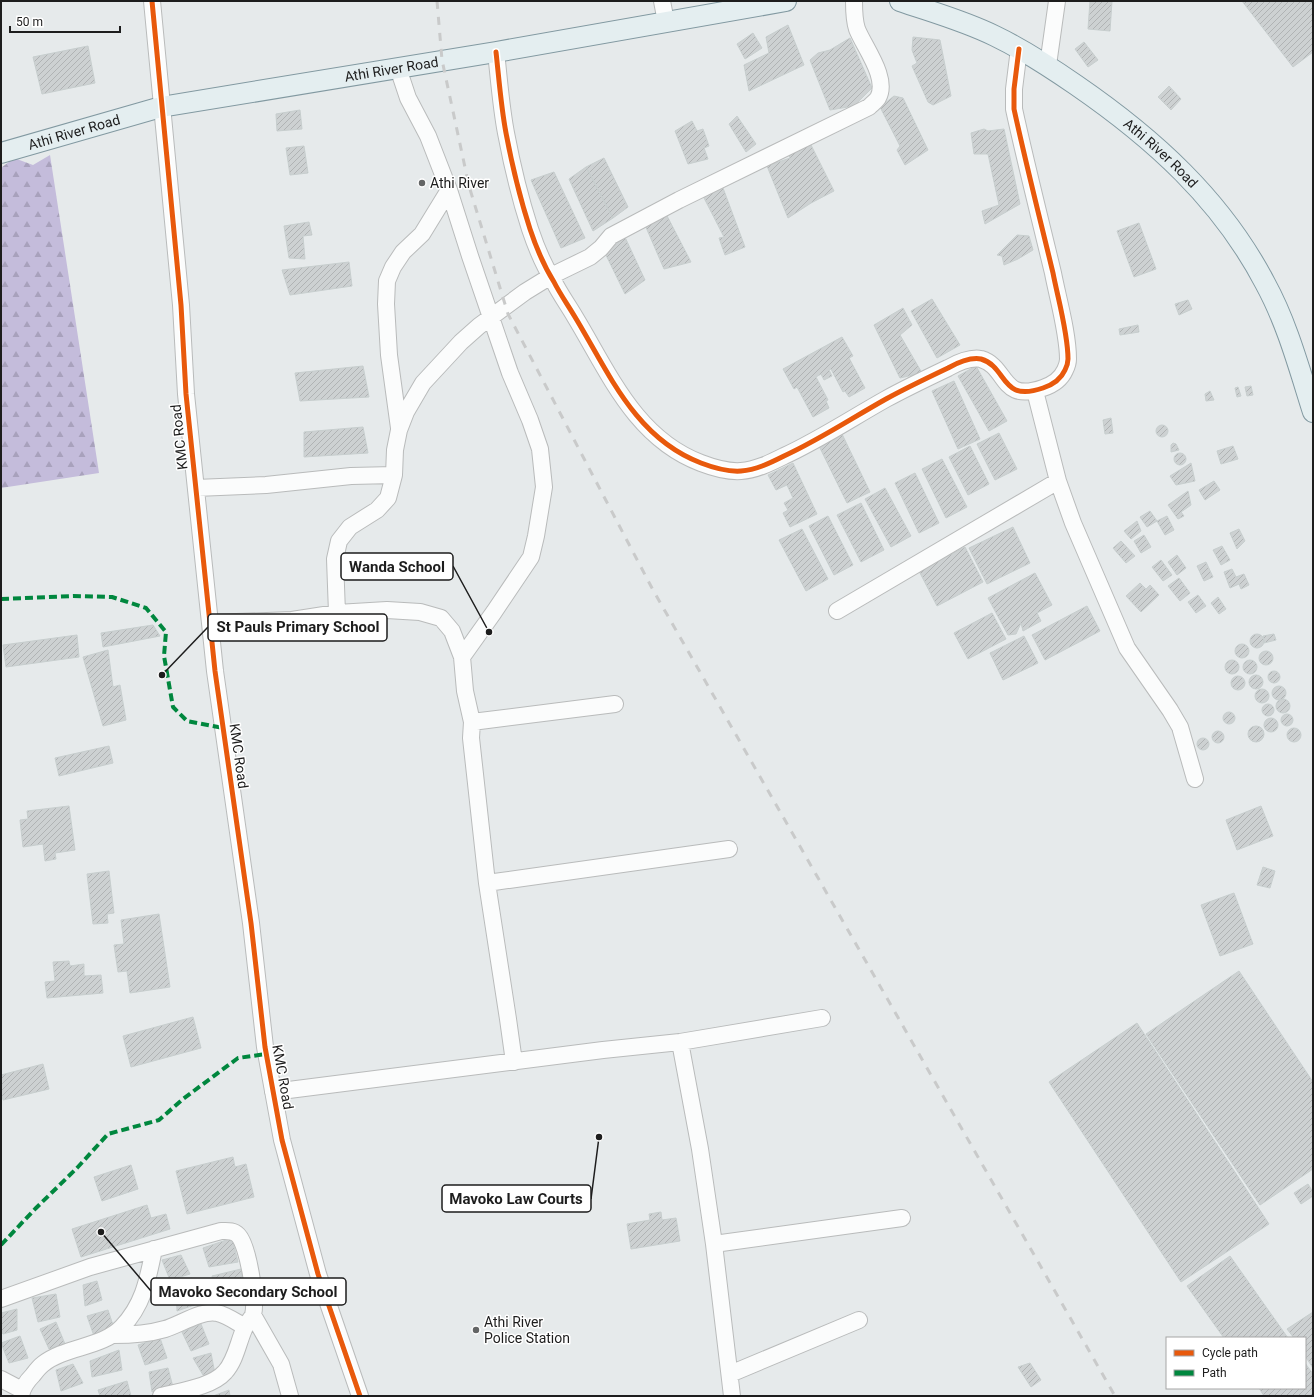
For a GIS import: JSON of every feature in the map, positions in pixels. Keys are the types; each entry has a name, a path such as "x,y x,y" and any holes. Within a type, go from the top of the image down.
{"main road":[{"name":"Athi River Road","path":"1,153 161,107 496,52 786,1"},
{"name":"Athi River Road","path":"900,1 968,24 1019,48 1105,105 1151,141 1192,181 1213,205 1253,261 1275,304 1289,338 1313,412"}],"street":[{"name":"KMC Road","path":"152,1 181,305 186,394 215,671 251,923 265,1047 282,1140 318,1274 360,1396"},
{"path":"662,1 666,22"},
{"path":"337,613 335,559 339,541 350,527 377,510 388,498 394,475 399,430 406,412 423,383 461,342 479,326 525,292 551,276 590,257 601,248 611,236 679,200 869,107 878,97 880,78 857,29 854,19 854,1"},
{"path":"1048,66 1057,1"},
{"path":"496,52 505,131 531,230 551,276 604,368 640,420 663,442 695,461 716,469 744,471 764,466 804,447 887,398 954,365 975,358 992,364 1009,385 1017,391 1034,391 1047,387 1056,382 1063,375 1067,366 1068,358 1063,321 1014,109 1014,89 1019,48"},
{"path":"398,68 408,98 428,136 449,190 510,373 530,420 540,449 544,487 531,557 462,657"},
{"path":"399,430 389,355 386,304 388,281 393,267 404,252 422,234 449,190"},
{"path":"1034,391 1058,481 1082,544 1127,648 1180,727 1195,779"},
{"path":"196,488 266,485 351,476 394,475"},
{"path":"837,610 1058,481"},
{"path":"210,623 292,620 337,613 404,611 432,615 441,618 452,631 462,657 465,691 472,722 471,738 487,883 514,1062"},
{"path":"472,722 615,704"},
{"path":"487,883 729,849"},
{"path":"273,1092 595,1051 680,1042 822,1018"},
{"path":"680,1042 700,1149 714,1244 732,1396"},
{"path":"714,1244 902,1218"},
{"path":"1,1299 90,1266 221,1231 234,1232 239,1236 242,1242 251,1275 254,1297 249,1321 233,1360 226,1372 213,1382 160,1396"},
{"path":"1,1379 22,1393 31,1377 42,1364 56,1356 113,1334 122,1327 140,1302 146,1288 154,1249"},
{"path":"113,1334 140,1334 155,1332 207,1313 216,1312 249,1321 281,1364 290,1396"},
{"path":"730,1374 860,1320"}],"green space":[{"path":"50,155 99,473 1,488 1,168 14,158 33,165"}],"building":[{"path":"1090,1 1112,1 1110,31 1088,29"},
{"path":"1242,1 1313,1 1313,52 1293,67"},
{"path":"788,25 804,65 749,91 744,65 769,53 766,37"},
{"path":"753,33 762,48 745,59 737,44"},
{"path":"913,37 940,40 951,96 933,105 928,102 912,66 917,63 912,50"},
{"path":"850,38 872,88 854,106 830,110 810,60 818,53 830,50"},
{"path":"1084,42 1098,60 1088,67 1075,49"},
{"path":"88,46 95,83 42,94 33,57"},
{"path":"1169,86 1181,99 1171,110 1158,97"},
{"path":"894,96 903,98 928,150 905,165 897,150 900,146 880,107"},
{"path":"300,110 302,129 277,131 276,114"},
{"path":"737,116 756,144 746,152 729,124"},
{"path":"692,121 697,131 703,129 709,146 704,148 708,159 688,164 675,131"},
{"path":"984,129 988,131 1004,129 1020,204 985,224 982,211 999,205 988,154 974,154 971,133"},
{"path":"809,141 834,191 811,203 788,218 767,166 790,158 788,153"},
{"path":"304,146 308,173 290,175 286,148"},
{"path":"604,158 628,207 613,218 586,167"},
{"path":"586,167 613,218 593,231 569,179"},
{"path":"554,172 585,238 561,248 531,180"},
{"path":"723,188 745,247 725,255 719,238 724,237 703,196"},
{"path":"665,212 691,262 664,269 645,225"},
{"path":"309,222 312,235 303,236 305,259 289,258 284,226"},
{"path":"1139,223 1156,269 1134,277 1117,231"},
{"path":"624,235 645,280 625,294 604,251"},
{"path":"1017,235 1029,236 1033,250 1004,265 1002,256 997,255"},
{"path":"349,262 352,286 290,295 282,270"},
{"path":"932,299 960,345 937,358 911,311"},
{"path":"1188,300 1192,309 1179,315 1175,304"},
{"path":"903,308 912,325 900,335 922,373 900,378 874,325"},
{"path":"1138,325 1139,332 1120,335 1119,329"},
{"path":"842,337 853,356 849,358 865,388 849,397 845,391 843,392 831,369 829,370 832,376 824,380 821,374 816,377 828,400 826,401 829,408 813,417 797,387 794,389 783,369"},
{"path":"363,366 369,397 300,401 295,373"},
{"path":"976,366 1007,421 989,431 958,376"},
{"path":"954,381 980,439 958,449 932,391"},
{"path":"1251,386 1253,395 1247,396 1245,387"},
{"path":"1238,387 1241,396 1237,397 1235,388"},
{"path":"1210,391 1214,400 1206,401 1205,394"},
{"path":"1111,418 1113,433 1105,434 1103,420"},
{"path":"1164,425 1167,426 1167,436 1160,437 1157,436 1156,429 1157,426"},
{"path":"363,427 368,453 304,457 304,432"},
{"path":"999,433 1017,469 995,480 977,444"},
{"path":"842,434 870,492 847,503 819,446"},
{"path":"1173,443 1176,444 1179,450 1171,452 1171,445"},
{"path":"970,446 989,484 968,495 949,457"},
{"path":"1233,446 1238,459 1221,464 1217,451"},
{"path":"1182,453 1185,454 1185,464 1178,465 1175,464 1174,457 1175,454"},
{"path":"942,459 967,507 946,518 922,469"},
{"path":"793,463 817,514 790,527 783,513 788,510 784,503 793,498 787,485 776,490 768,475"},
{"path":"1191,463 1195,481 1176,485 1170,476"},
{"path":"915,473 939,523 919,533 895,483"},
{"path":"1214,481 1220,490 1205,500 1199,490"},
{"path":"885,488 911,536 891,547 865,499"},
{"path":"1188,491 1191,505 1181,512 1184,516 1178,519 1168,505"},
{"path":"861,503 884,550 861,562 837,515"},
{"path":"1150,511 1157,521 1147,527 1140,517"},
{"path":"828,516 853,565 834,575 809,526"},
{"path":"1167,516 1174,530 1165,535 1157,521"},
{"path":"1137,521 1141,531 1131,539 1124,531"},
{"path":"1013,527 1030,563 987,584 969,548"},
{"path":"802,529 828,579 806,591 779,540"},
{"path":"1239,529 1245,541 1237,549 1230,533"},
{"path":"1144,535 1151,547 1141,553 1134,541"},
{"path":"1121,541 1135,556 1126,563 1113,548"},
{"path":"1222,546 1230,560 1221,565 1213,550"},
{"path":"965,547 983,582 937,606 919,571"},
{"path":"1177,555 1186,568 1177,575 1168,562"},
{"path":"1161,560 1172,575 1163,581 1152,567"},
{"path":"1206,562 1213,577 1204,581 1197,566"},
{"path":"1232,569 1236,577 1244,574 1249,585 1241,589 1239,584 1230,588 1224,572"},
{"path":"1035,573 1052,605 1037,613 1041,621 1023,631 1021,623 1016,634 1008,635 988,598"},
{"path":"1179,578 1190,593 1180,601 1168,586"},
{"path":"1140,583 1146,589 1150,585 1159,595 1141,612 1126,596"},
{"path":"1198,595 1206,606 1196,613 1188,602"},
{"path":"1218,597 1226,609 1219,614 1211,603"},
{"path":"1087,606 1100,631 1045,660 1032,635"},
{"path":"992,613 1006,639 968,659 954,633"},
{"path":"153,625 160,636 103,647 101,633"},
{"path":"1257,634 1262,636 1264,641 1262,646 1257,648 1252,646 1250,641 1252,636"},
{"path":"1274,634 1276,640 1264,643 1263,636"},
{"path":"77,635 79,657 6,667 3,645"},
{"path":"1024,636 1038,663 1003,680 990,653"},
{"path":"1242,644 1247,646 1249,651 1247,656 1242,658 1237,656 1235,651 1237,646"},
{"path":"108,650 113,687 120,685 126,720 103,726 83,657"},
{"path":"1266,651 1271,653 1273,658 1271,663 1266,665 1261,663 1259,658 1261,653"},
{"path":"1232,660 1237,662 1239,667 1237,672 1232,674 1227,672 1225,667 1227,662"},
{"path":"1250,660 1255,662 1257,667 1255,672 1250,674 1245,672 1243,667 1245,662"},
{"path":"1272,671 1276,671 1280,677 1276,683 1272,683 1268,679 1268,675"},
{"path":"1256,675 1261,677 1263,682 1261,687 1256,689 1251,687 1249,682 1251,677"},
{"path":"1238,676 1243,678 1245,683 1243,688 1238,690 1233,688 1231,683 1233,678"},
{"path":"1279,686 1284,688 1286,693 1284,698 1279,700 1274,698 1272,693 1274,688"},
{"path":"1262,689 1267,691 1269,696 1267,701 1262,703 1257,701 1255,696 1257,691"},
{"path":"1283,699 1288,701 1290,706 1288,711 1283,713 1278,711 1276,706 1278,701"},
{"path":"1266,704 1270,704 1274,710 1270,716 1266,716 1262,712 1262,708"},
{"path":"1231,712 1234,713 1234,723 1227,724 1224,723 1223,716 1224,713"},
{"path":"1285,714 1289,714 1293,720 1289,726 1285,726 1281,722 1281,718"},
{"path":"1268,718 1274,718 1278,722 1278,728 1274,732 1268,732 1264,728 1264,722"},
{"path":"1256,726 1263,731 1264,734 1259,741 1256,742 1249,737 1248,734 1253,727"},
{"path":"1294,728 1299,730 1301,735 1299,740 1294,742 1289,740 1287,735 1289,730"},
{"path":"1218,731 1222,733 1224,737 1222,741 1218,743 1214,741 1212,737 1214,733"},
{"path":"1205,738 1208,739 1208,749 1201,750 1198,749 1197,742 1198,739"},
{"path":"109,746 113,763 59,776 55,758"},
{"path":"69,806 75,850 55,853 56,859 45,861 43,844 23,847 20,820 28,819 27,811"},
{"path":"1261,806 1273,836 1237,850 1226,820"},
{"path":"1263,867 1275,871 1270,888 1257,885"},
{"path":"109,871 114,913 107,914 108,923 93,924 87,874"},
{"path":"1234,893 1253,944 1220,956 1201,905"},
{"path":"159,914 170,987 130,993 127,971 118,972 114,945 124,944 121,920"},
{"path":"69,961 70,966 84,964 84,976 101,975 103,993 47,998 45,982 55,981 53,962"},
{"path":"1239,971 1313,1082 1313,1169 1260,1205 1146,1034"},
{"path":"193,1017 201,1048 131,1067 123,1036"},
{"path":"1137,1023 1269,1224 1181,1282 1049,1082"},
{"path":"43,1064 49,1089 3,1100 1,1093 1,1075"},
{"path":"233,1157 235,1167 246,1164 254,1197 187,1214 176,1171"},
{"path":"131,1165 138,1189 102,1201 94,1177"},
{"path":"1308,1184 1313,1192 1313,1196 1301,1204 1294,1193"},
{"path":"147,1205 151,1218 166,1214 170,1229 81,1257 72,1229"},
{"path":"661,1212 662,1220 676,1218 680,1241 631,1249 627,1224 650,1220 649,1214"},
{"path":"232,1238 238,1262 209,1267 203,1248"},
{"path":"181,1255 190,1274 170,1280 162,1260"},
{"path":"1230,1256 1287,1337 1223,1337 1187,1286"},
{"path":"241,1269 243,1292 216,1299 212,1276"},
{"path":"192,1278 200,1303 177,1311 176,1286"},
{"path":"97,1281 102,1300 85,1306 83,1285"},
{"path":"56,1294 60,1317 38,1322 32,1298"},
{"path":"17,1309 17,1330 3,1334 1,1331 1,1313"},
{"path":"108,1310 114,1328 94,1336 87,1316"},
{"path":"1313,1312 1313,1368 1306,1358 1306,1337 1293,1337 1287,1329"},
{"path":"56,1322 65,1344 49,1349 40,1329"},
{"path":"201,1324 209,1344 191,1351 182,1332"},
{"path":"20,1336 28,1358 9,1363 1,1343"},
{"path":"160,1338 167,1358 145,1365 138,1345"},
{"path":"119,1350 122,1370 92,1377 90,1361"},
{"path":"211,1353 215,1374 203,1375 193,1358"},
{"path":"1030,1363 1041,1380 1031,1387 1018,1367"},
{"path":"73,1364 83,1383 61,1391 56,1370"},
{"path":"1306,1364 1313,1374 1313,1396 1264,1396 1260,1389 1306,1389"},
{"path":"168,1368 173,1387 152,1392 149,1372"},
{"path":"127,1381 131,1396 100,1396 98,1390"},
{"path":"229,1390 230,1396 213,1396"}],"railway":[{"path":"437,1 442,60 469,186 508,314 653,590 1115,1396"}],"marked path":[{"path":"1,599 73,596 112,597 146,608 166,632 164,656 173,707 187,721 223,728"},
{"path":"1,1245 77,1168 108,1134 159,1120 183,1099 238,1058 266,1054"}],"cycle path":[{"path":"152,1 181,305 186,394 215,671 251,923 265,1047 282,1140 318,1274 360,1396"},
{"path":"496,52 504,123 520,193 530,229 547,270 559,291 612,381 641,421 658,438 678,452 701,463 726,470 736,471 758,468 779,459 823,436 873,406 955,364 964,361 981,359 990,363 1012,388 1019,391 1029,391 1046,387 1061,376 1067,366 1068,361 1065,327 1014,109 1014,89 1019,49"}],"place":[{"name":"Athi River","path":"422,183"},
{"name":"Wanda School","path":"489,632"},
{"name":"St Pauls Primary School","path":"162,675"},
{"name":"Mavoko Law Courts","path":"599,1137"},
{"name":"Mavoko Secondary School","path":"101,1232"},
{"name":"Athi River Police Station","path":"476,1330"}]}
